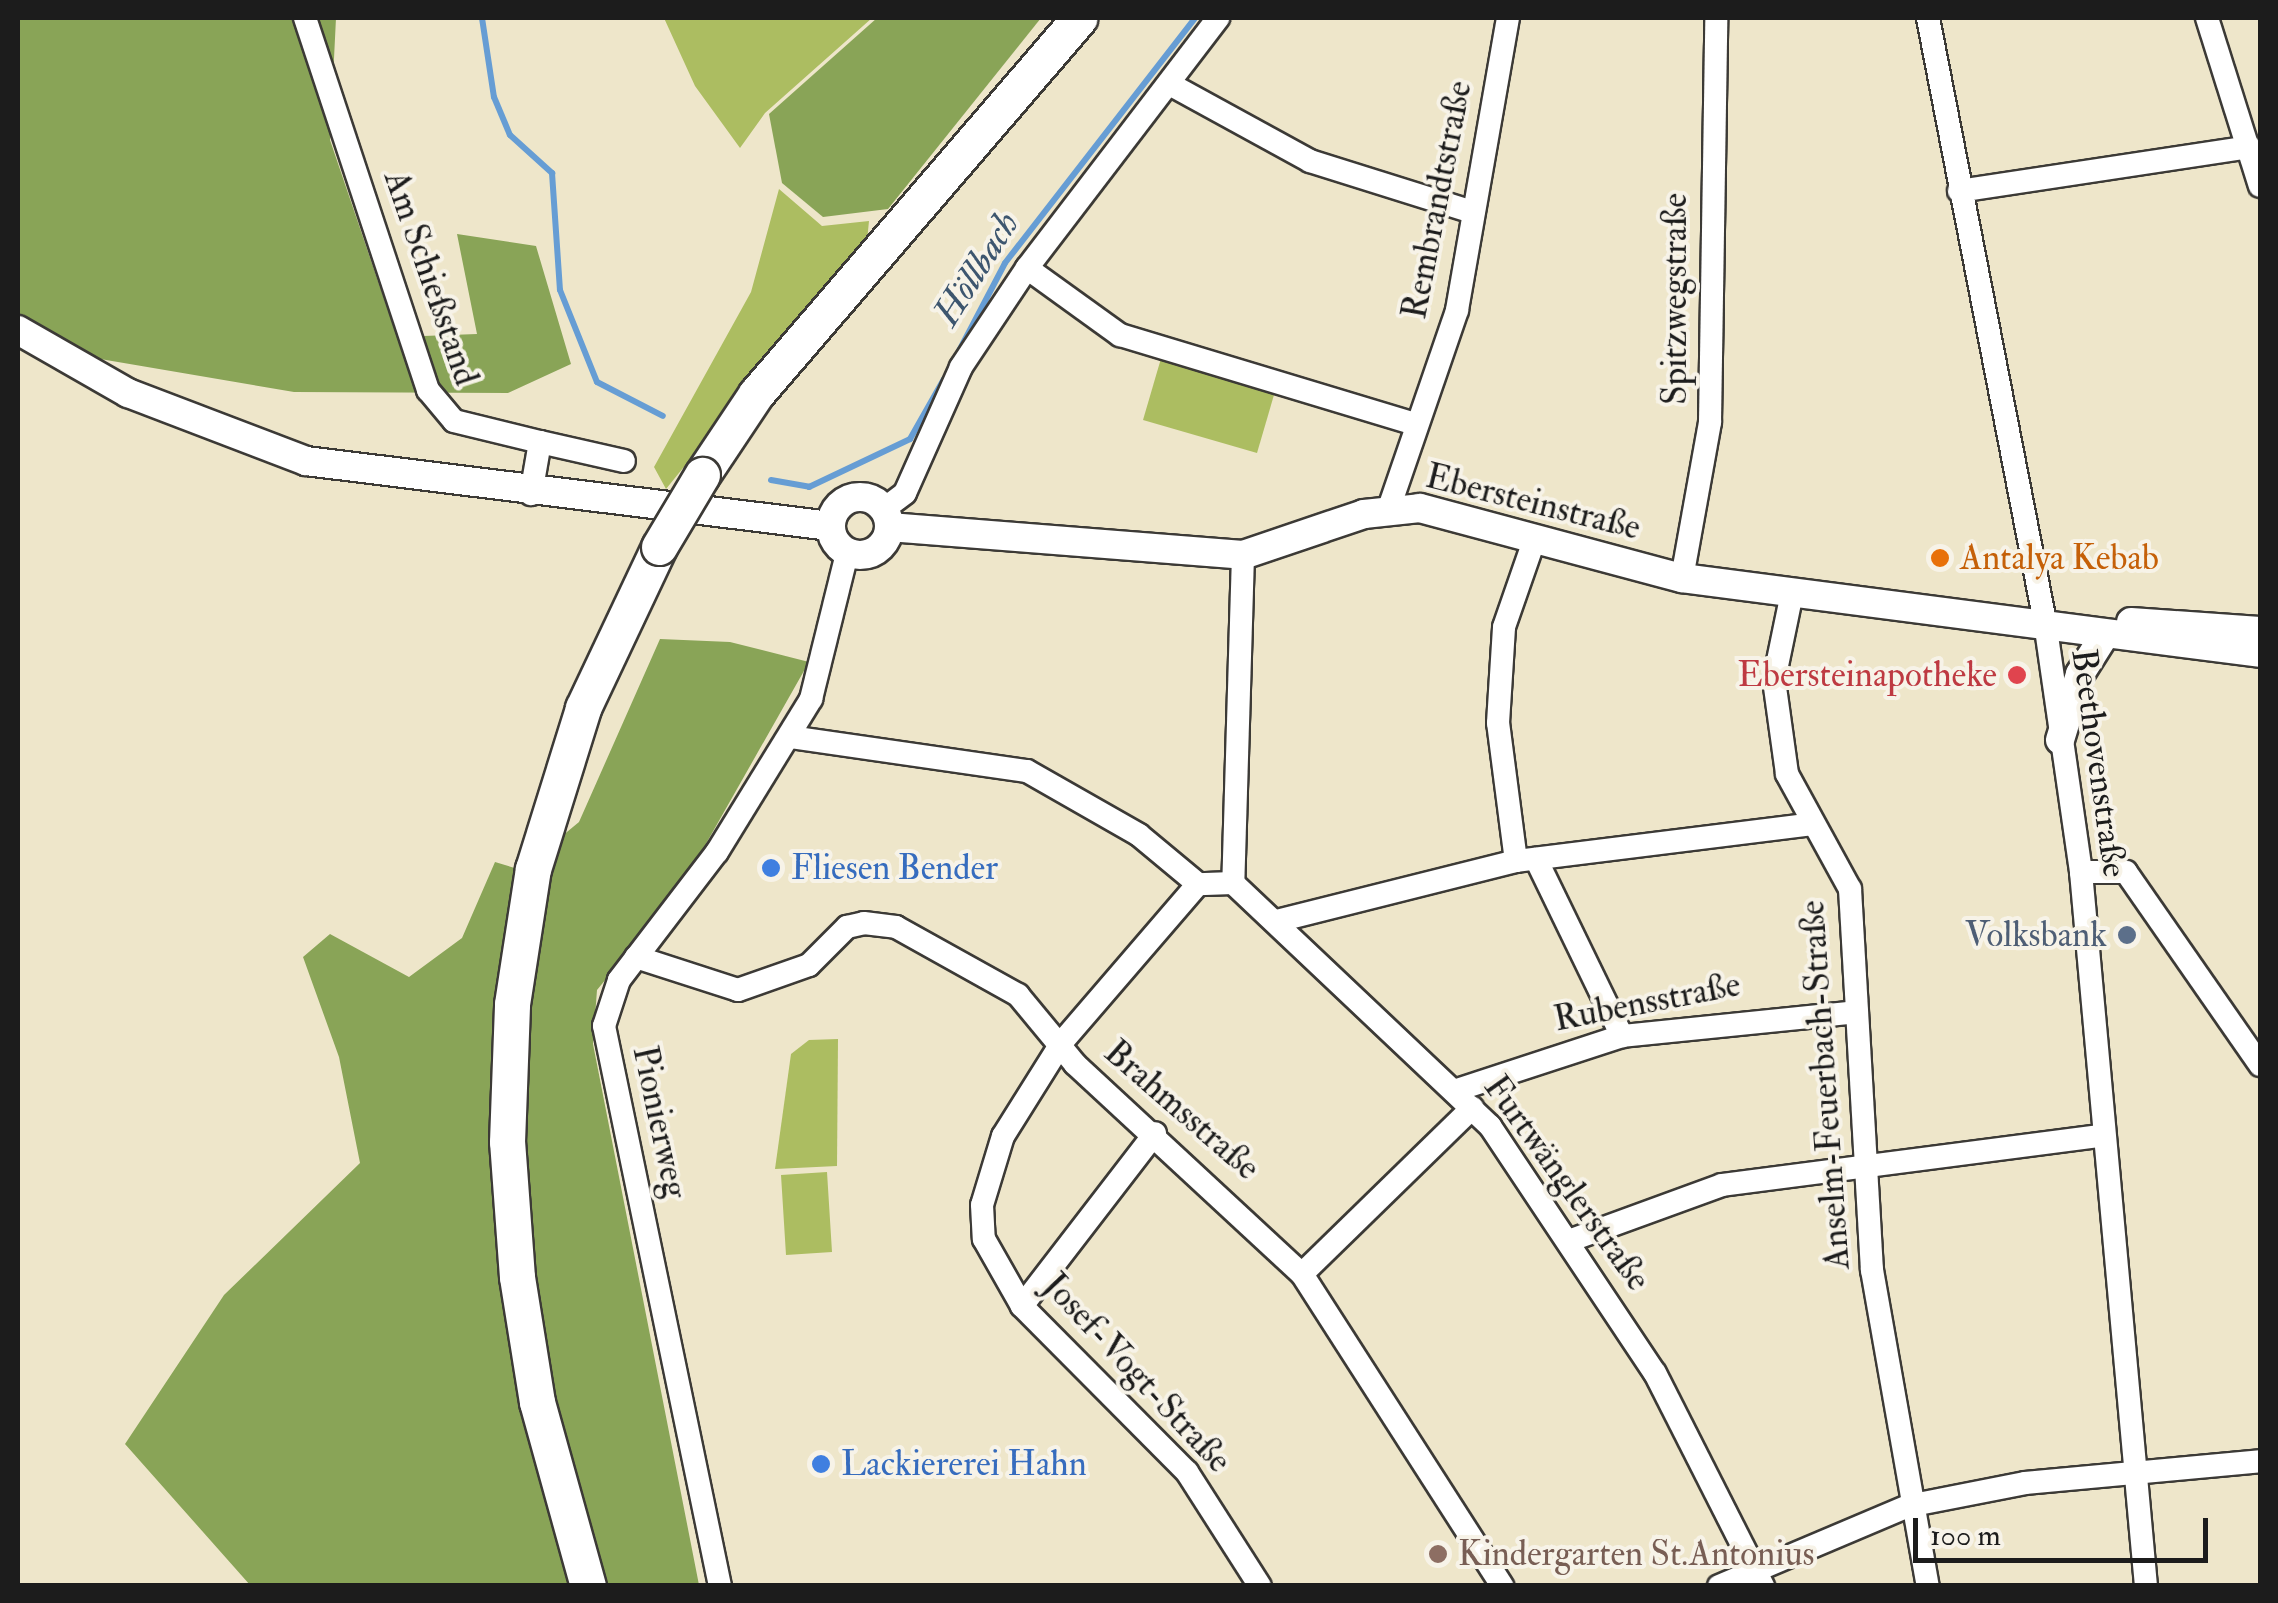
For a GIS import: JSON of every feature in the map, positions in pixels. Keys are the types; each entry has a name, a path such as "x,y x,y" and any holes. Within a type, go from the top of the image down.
{"main road":[{"path":"588,1586 537,1402 517,1277 506,1142 512,1004 533,868 583,708 660,547 756,394 1079,18"}],"street":[{"name":"Am Schießstand","path":"305,18 438,410 540,442"},
{"path":"18,330 128,392 306,461 530,494 830,526 847,553 875,551 886,518 905,493 961,367 1026,268 1172,86 1218,18"},
{"name":"Rembrandtstraße","path":"1389,508 1412,423 1457,310 1508,18"},
{"name":"Spitzwegstraße","path":"1682,578 1710,422 1716,18"},
{"name":"Beethovenstraße","path":"1928,18 2045,622 2080,872 2099,1136 2146,1586"},
{"path":"2207,18 2260,186"},
{"path":"1172,86 1194,103 1310,161 1473,212"},
{"path":"1959,191 2250,147"},
{"path":"1026,268 1120,335 1412,423"},
{"path":"530,494 540,442 624,461"},
{"name":"Ebersteinstraße","path":"830,526 851,498 886,518 1243,555 1389,508 1473,518 1682,578 2045,622 2260,631"},
{"path":"1535,538 1504,627 1498,723 1526,860 1622,1036"},
{"name":"Pionierweg","path":"720,1586 609,1074 604,1026 636,957 790,737 811,699 847,553"},
{"path":"790,737 1027,771 1139,836 1198,884 1233,883 1243,555"},
{"name":"Anselm-Feuerbach-Straße","path":"1792,593 1774,680 1787,774 1850,888 1872,1270 1908,1506 1928,1586"},
{"name":"Ebersteinstraße","path":"2045,622 2104,636 2260,653"},
{"path":"2060,740 2080,674 2104,636"},
{"path":"1277,921 1526,860 1812,824"},
{"path":"2080,872 2126,872 2260,1066"},
{"name":"Furtwänglerstraße","path":"1233,883 1464,1099 1574,1239 1759,1575"},
{"name":"Josef-Vogt-Straße","path":"1198,884 1062,1042 985,1175 984,1239 1022,1306 1187,1472 1260,1586"},
{"name":"Brahmsstraße","path":"636,957 738,990 809,965 847,927 896,928 1018,994 1062,1042 1302,1274 1502,1586"},
{"name":"Rubensstraße","path":"1302,1274 1464,1099 1622,1036 1858,1012"},
{"path":"1022,1306 1155,1133"},
{"path":"1574,1239 1722,1184 1866,1159 2099,1136"},
{"path":"1719,1586 1759,1575 1908,1506 2134,1473 2260,1462"}],"green space":[{"path":"18,18 336,18 330,140 397,337 477,334 457,234 536,246 571,364 508,393 294,392 18,345"},
{"path":"664,18 872,18 765,113 740,148 695,86"},
{"path":"877,18 1041,18 888,209 823,217 782,183 769,114"},
{"path":"779,189 822,226 869,221 867,241 666,489 654,467 751,292"},
{"path":"1162,355 1276,388 1257,453 1143,420"},
{"path":"660,639 730,642 809,662 682,886 597,990 593,1044 699,1585 250,1585 125,1444 224,1295 360,1163 339,1057 303,957 330,934 409,977 462,938 495,862 521,870 579,822"},
{"path":"838,1039 837,1166 775,1169 791,1054 809,1040"},
{"path":"827,1172 832,1252 786,1255 781,1175"}],"waterway":[{"name":"Höllbach","path":"482,18 494,97 510,135 552,173 560,290 597,382 663,416"},
{"name":"Höllbach","path":"959,351 1005,263 1195,18"},
{"name":"Höllbach","path":"771,480 809,487 910,439 944,379"}],"place":[{"name":"Antalya Kebab","path":"1940,558"},
{"name":"Ebersteinapotheke","path":"2017,675"},
{"name":"Fliesen Bender","path":"771,868"},
{"name":"Volksbank","path":"2127,935"},
{"name":"Lackiererei Hahn","path":"821,1464"},
{"name":"Kindergarten St.Antonius","path":"1438,1554"}]}
